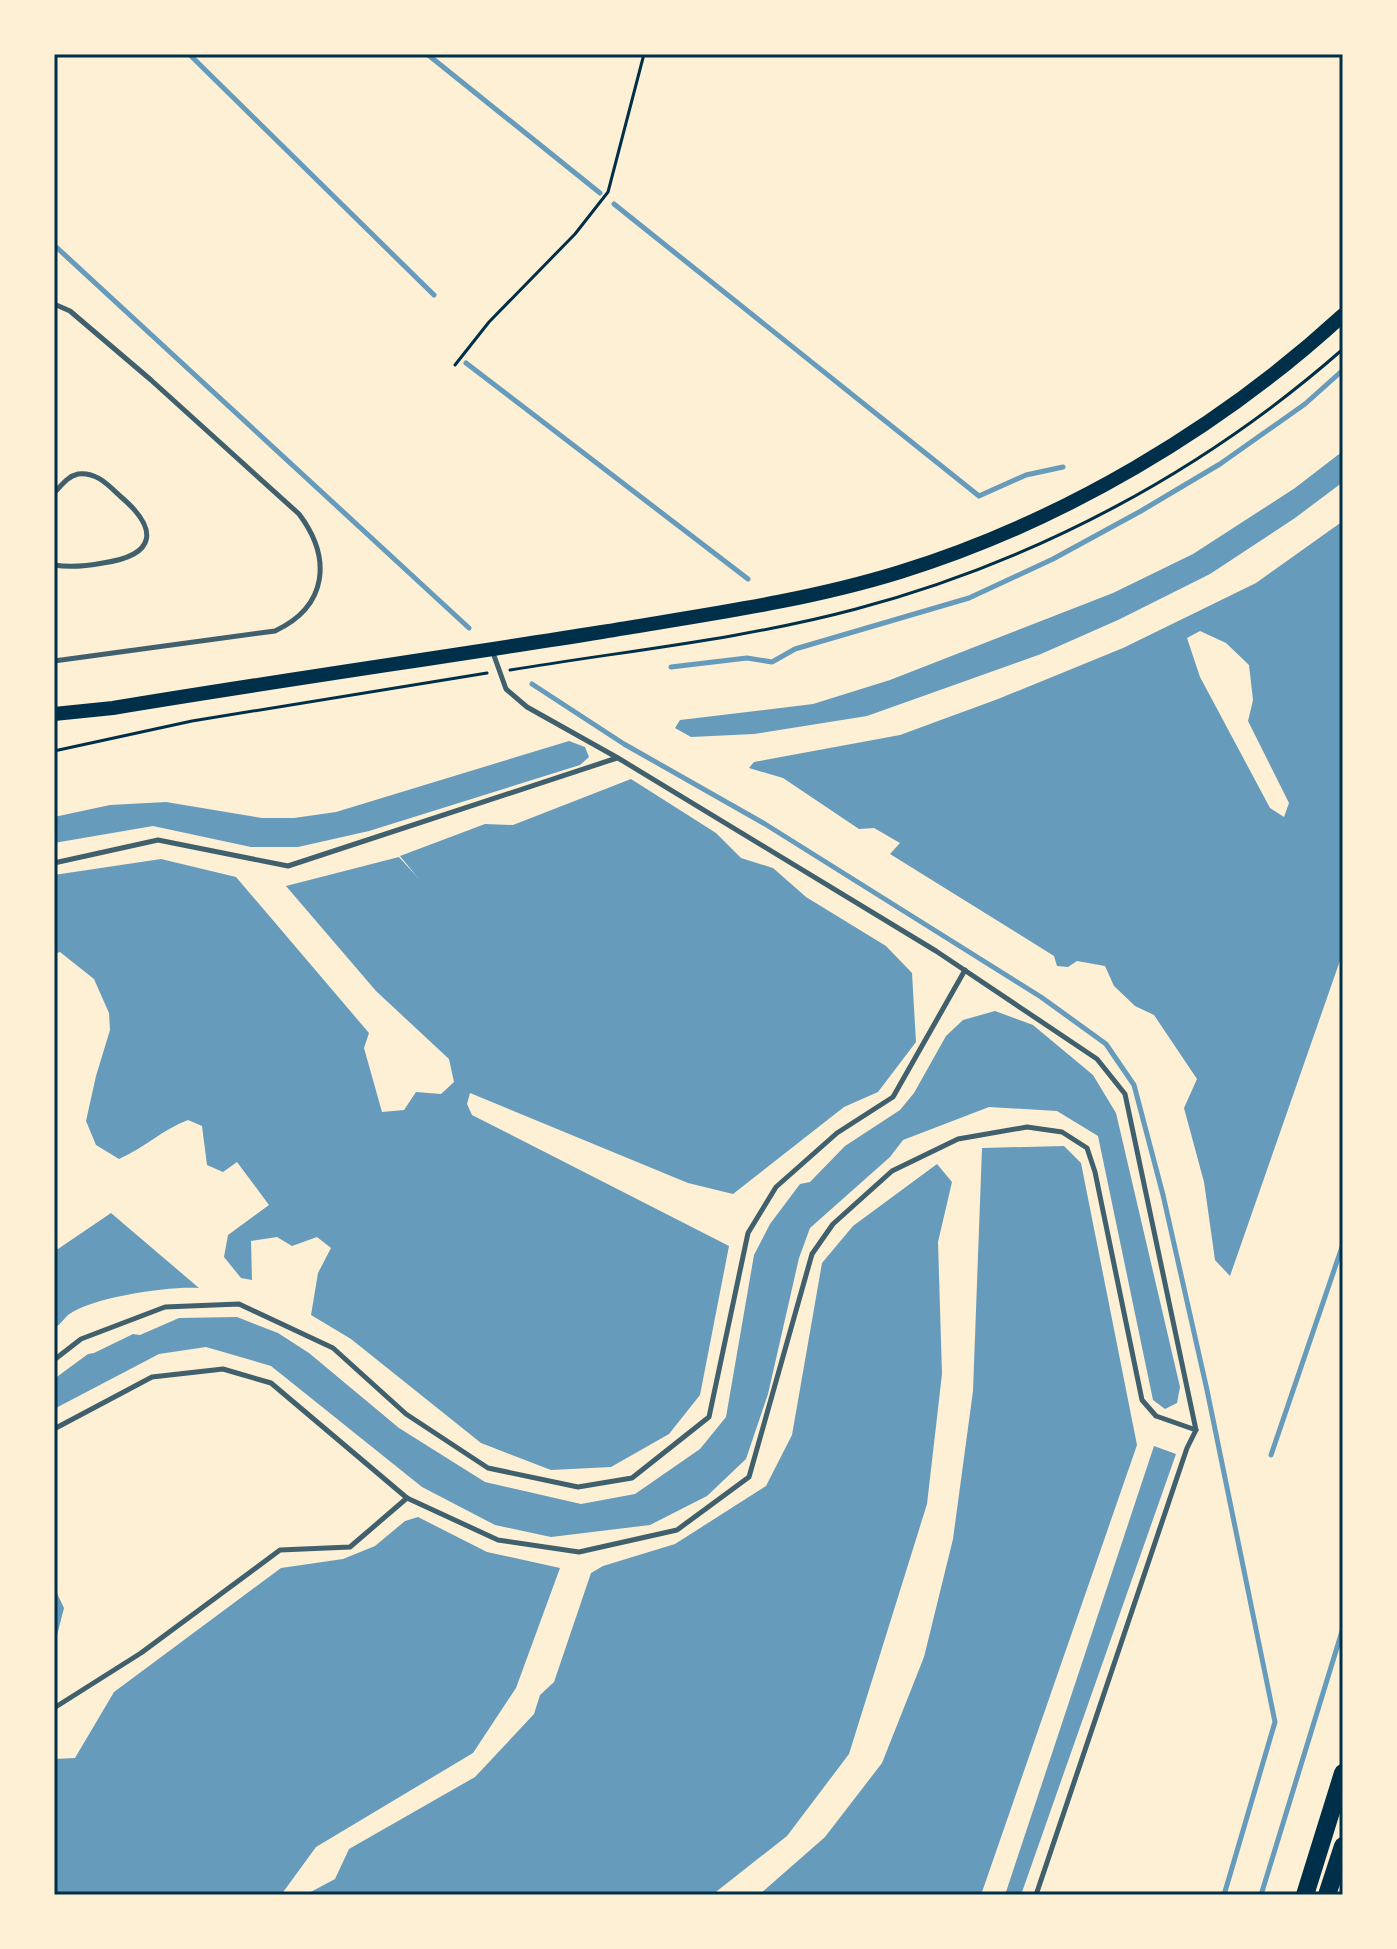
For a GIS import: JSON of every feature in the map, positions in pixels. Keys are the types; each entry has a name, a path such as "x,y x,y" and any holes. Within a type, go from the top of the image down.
{"highway":[{"path":"1305,1895 1343,1773"},
{"path":"1327,1895 1343,1846"}],"main road":[{"path":"54,714 113,708 492,650 772,604 901,571 1012,529 1084,495 1178,442 1307,348 1343,315"},
{"path":"54,724 113,708"}],"lane":[{"path":"54,304 70,311 151,380 299,514 311,530 321,563 317,589 309,604 289,624 275,631 54,661"},
{"path":"54,493 72,476 88,474 98,477 137,511 147,528 144,545 128,558 82,567 54,565"},
{"path":"492,650 506,689 527,707 618,758 965,970 1097,1059 1125,1094 1196,1430 1036,1895"},
{"path":"54,863 158,840 288,866 618,758"},
{"path":"54,1360 81,1339 165,1307 239,1304 333,1348 406,1414 488,1468 578,1487 632,1478 709,1417 748,1233 776,1187 837,1133 893,1097 965,970"},
{"path":"54,1429 152,1377 223,1369 271,1383 407,1498 498,1540 579,1552 677,1530 749,1477 812,1254 833,1224 892,1171 958,1139 1027,1127 1062,1132 1087,1148 1095,1172 1142,1400 1156,1416 1196,1430"},
{"path":"54,1708 141,1653 280,1550 350,1547 407,1498"}],"path":[{"path":"455,365 489,322 575,234 608,192 644,54"}],"water":[{"path":"1343,451 1343,482 1295,518 1210,574 1041,654 867,716 754,734 691,737 675,728 680,720 813,704 890,680 1113,593 1193,554 1295,488"},
{"path":"1343,521 1343,952 1230,1276 1215,1260 1204,1182 1184,1108 1197,1079 1154,1015 1135,1006 1114,986 1105,966 1077,961 1068,967 1057,966 1054,956 890,854 900,843 874,828 859,829 783,778 749,768 754,762 900,735 1123,648 1256,583","holes":["1200,631 1226,643 1249,665 1253,700 1248,721 1289,803 1284,817 1270,808 1200,677 1187,638"]},
{"path":"569,741 585,747 589,757 580,765 369,831 298,847 251,847 153,826 54,843 54,817 110,805 166,802 262,818 294,818 336,812"},
{"path":"631,779 716,833 741,858 773,868 806,897 886,946 912,973 916,1042 878,1092 844,1107 733,1194 688,1183 470,1093 467,1104 472,1115 729,1246 700,1395 669,1434 611,1467 551,1470 481,1443 351,1339 311,1315 318,1273 331,1248 317,1237 292,1246 277,1237 251,1241 252,1280 241,1278 224,1257 228,1235 269,1205 237,1162 223,1172 207,1165 202,1126 188,1120 119,1159 96,1145 86,1121 110,1030 109,1013 94,979 60,952 54,954 54,875 161,859 236,877 369,1033 364,1048 382,1112 404,1110 416,1092 441,1094 454,1082 449,1059 376,991 286,886 399,857 418,878 400,856 485,824 513,825"},
{"path":"995,1011 1033,1025 1093,1075 1116,1113 1180,1387 1177,1403 1165,1409 1153,1400 1098,1136 1057,1111 989,1107 903,1140 890,1157 810,1228 799,1258 768,1394 746,1459 707,1496 650,1525 551,1537 495,1525 422,1487 271,1366 206,1347 159,1354 54,1409 54,1379 88,1354 179,1318 237,1317 278,1333 309,1353 399,1428 485,1482 581,1504 635,1494 700,1449 726,1417 754,1255 770,1224 800,1184 810,1182 845,1146 900,1110 914,1093 946,1036 963,1020"},
{"path":"1064,1146 1081,1163 1137,1445 981,1895 759,1895 825,1837 882,1763 924,1657 953,1539 973,1391 982,1148"},
{"path":"937,1164 952,1182 938,1242 942,1374 927,1504 849,1754 787,1836 712,1895 305,1895 335,1879 349,1849 475,1777 534,1714 540,1695 554,1682 591,1573 603,1566 675,1544 766,1486 792,1435 822,1263 853,1226"},
{"path":"111,1213 199,1288 151,1291 112,1298 79,1309 54,1328 54,1248 58,1249"},
{"path":"1154,1446 1176,1454 1021,1895 1005,1895"},
{"path":"418,1517 487,1552 560,1568 516,1688 473,1753 316,1847 281,1895 54,1895 54,1759 75,1758 114,1692 281,1568 343,1559 375,1546 405,1521"},
{"path":"54,1587 64,1608 54,1647"}],"waterway":[{"path":"189,54 434,295"},
{"path":"427,54 600,193"},
{"path":"614,204 979,496 1026,475 1063,467"},
{"path":"54,245 469,628"},
{"path":"466,363 748,579"},
{"path":"671,667 747,658 772,662 795,649 969,598 1053,559 1220,464 1305,404 1343,370"},
{"path":"532,684 624,744 765,824 1041,997 1106,1044 1134,1085 1163,1195 1207,1390 1275,1722 1224,1895"},
{"path":"1271,1455 1343,1244"},
{"path":"1261,1895 1343,1628"}]}
